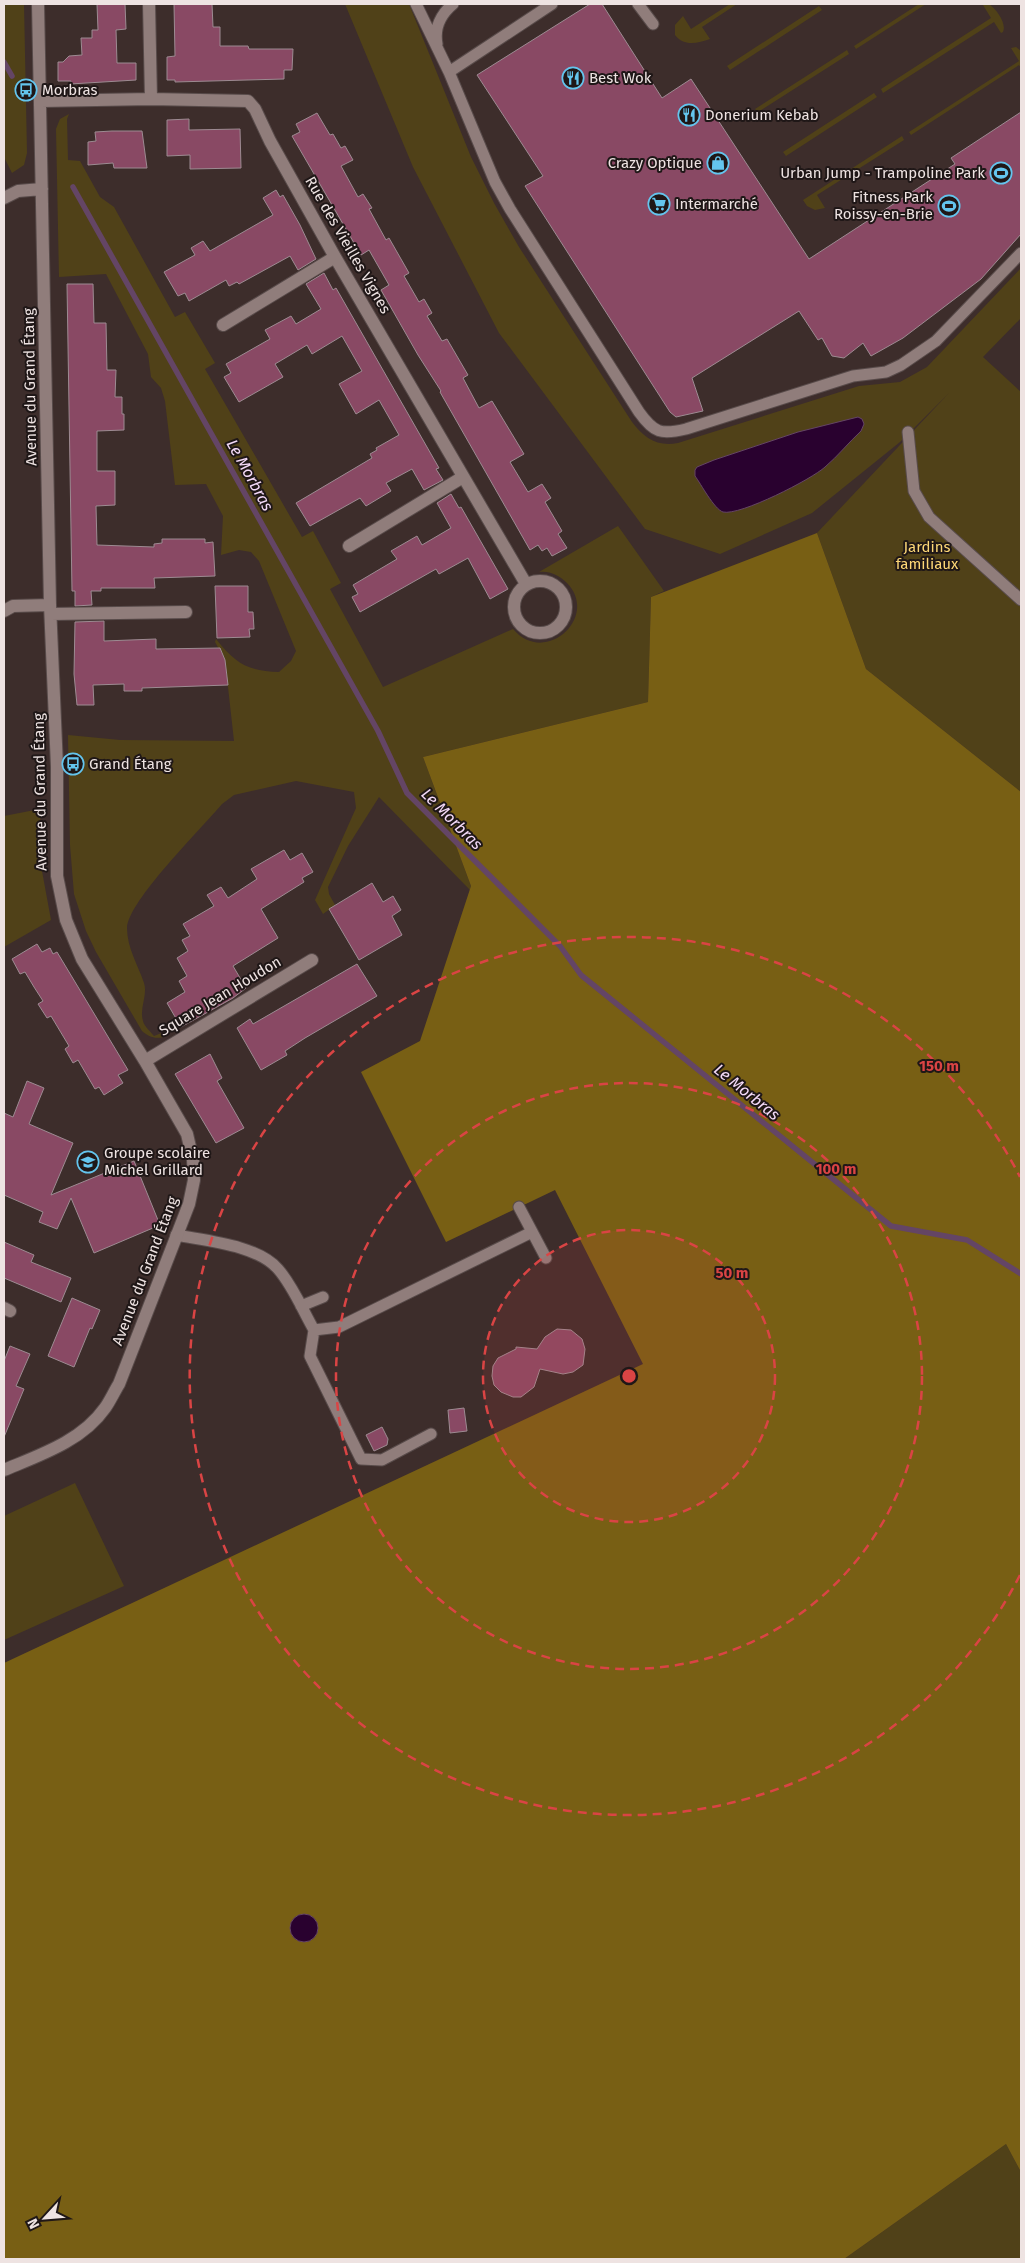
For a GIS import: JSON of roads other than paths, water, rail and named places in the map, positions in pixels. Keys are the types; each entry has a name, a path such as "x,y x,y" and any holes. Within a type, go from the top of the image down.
{"street":[{"name":"Avenue du Grand Étang","path":"4,1470 55,1449 83,1430 104,1409 119,1384 189,1204 194,1180 193,1160 188,1134 82,959 66,920 60,899 57,876 57,768 51,610 38,4"},
{"path":"149,4 151,99"},
{"name":"Rue des Vieilles Vignes","path":"41,101 151,99 248,101 255,109 270,141 335,257 526,584"},
{"path":"4,198 18,191 42,189"},
{"path":"223,325 335,257"},
{"path":"349,546 463,477"},
{"path":"545,581 560,589 565,596 566,613 557,627 541,634 533,633 518,622 514,614 514,605 516,596 526,584 545,581"},
{"path":"4,611 13,606 51,610 186,612"},
{"name":"Square Jean Houdon","path":"145,1061 312,960"}],"lane":[{"path":"416,4 449,72 495,182 510,209 639,412 649,426 660,432 686,429 853,376 886,372 901,365 925,350 942,336 1021,254"},
{"path":"438,51 436,30 442,16 453,4"},
{"path":"449,72 552,4"},
{"path":"638,4 653,24"},
{"path":"908,432 914,491 929,517 1021,600"},
{"path":"519,1207 546,1258"},
{"path":"314,1330 339,1327 532,1232"},
{"path":"176,1235 251,1251 266,1259 278,1270 314,1330 310,1356 361,1459 382,1460 431,1434"},
{"path":"301,1306 323,1297"}],"waterway":[{"name":"Le Morbras","path":"4,62 12,76"},
{"name":"Le Morbras","path":"73,187 378,731 407,793 560,946 581,975 891,1226 967,1240 1021,1274"}],"place":[{"name":"Best Wok","path":"573,78"},
{"name":"Morbras","path":"26,90"},
{"name":"Donerium Kebab","path":"689,115"},
{"name":"Crazy Optique","path":"718,163"},
{"name":"Urban Jump - Trampoline Park","path":"1001,173"},
{"name":"Intermarché","path":"659,204"},
{"name":"Fitness Park Roissy-en-Brie","path":"949,206"},
{"name":"Grand Étang","path":"73,764"},
{"name":"Groupe scolaire Michel Grillard","path":"88,1162"}],"park label":[{"name":"Jardins familiaux","path":"927,556"}]}
